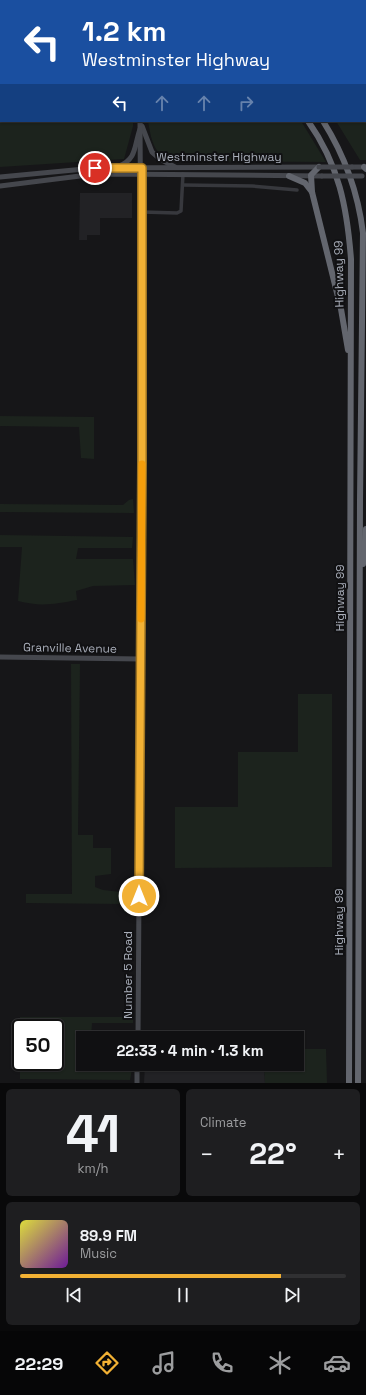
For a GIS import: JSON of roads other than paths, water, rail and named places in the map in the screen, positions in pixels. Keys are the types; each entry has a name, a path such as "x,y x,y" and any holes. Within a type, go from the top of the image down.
{"highway":[{"name":"Highway 99","path":"309,122 331,161 342,191 348,220 351,259 349,1083"},
{"name":"Highway 99","path":"324,122 333,137 350,175 359,206 363,233 358,1083"},
{"path":"319,167 311,175 312,192 342,309 351,362"},
{"path":"289,176 305,183 312,192"},
{"path":"360,586 366,529"}],"main road":[{"name":"Number 5 Road","path":"138,1031 142,212 141,123"},
{"path":"141,123 152,152 160,159 176,168"},
{"path":"115,168 125,164 132,158 141,123"},
{"name":"Westminster Highway","path":"0,177 74,170 115,168 364,167"},
{"name":"Westminster Highway","path":"0,186 80,176 142,174 364,176"},
{"name":"Granville Avenue","path":"0,657 140,659"},
{"path":"137,1071 137,1083"}],"street":[{"name":"Westminster Highway","path":"142,212 179,212 183,207 183,174"},
{"path":"183,185 252,186 297,190"}]}
